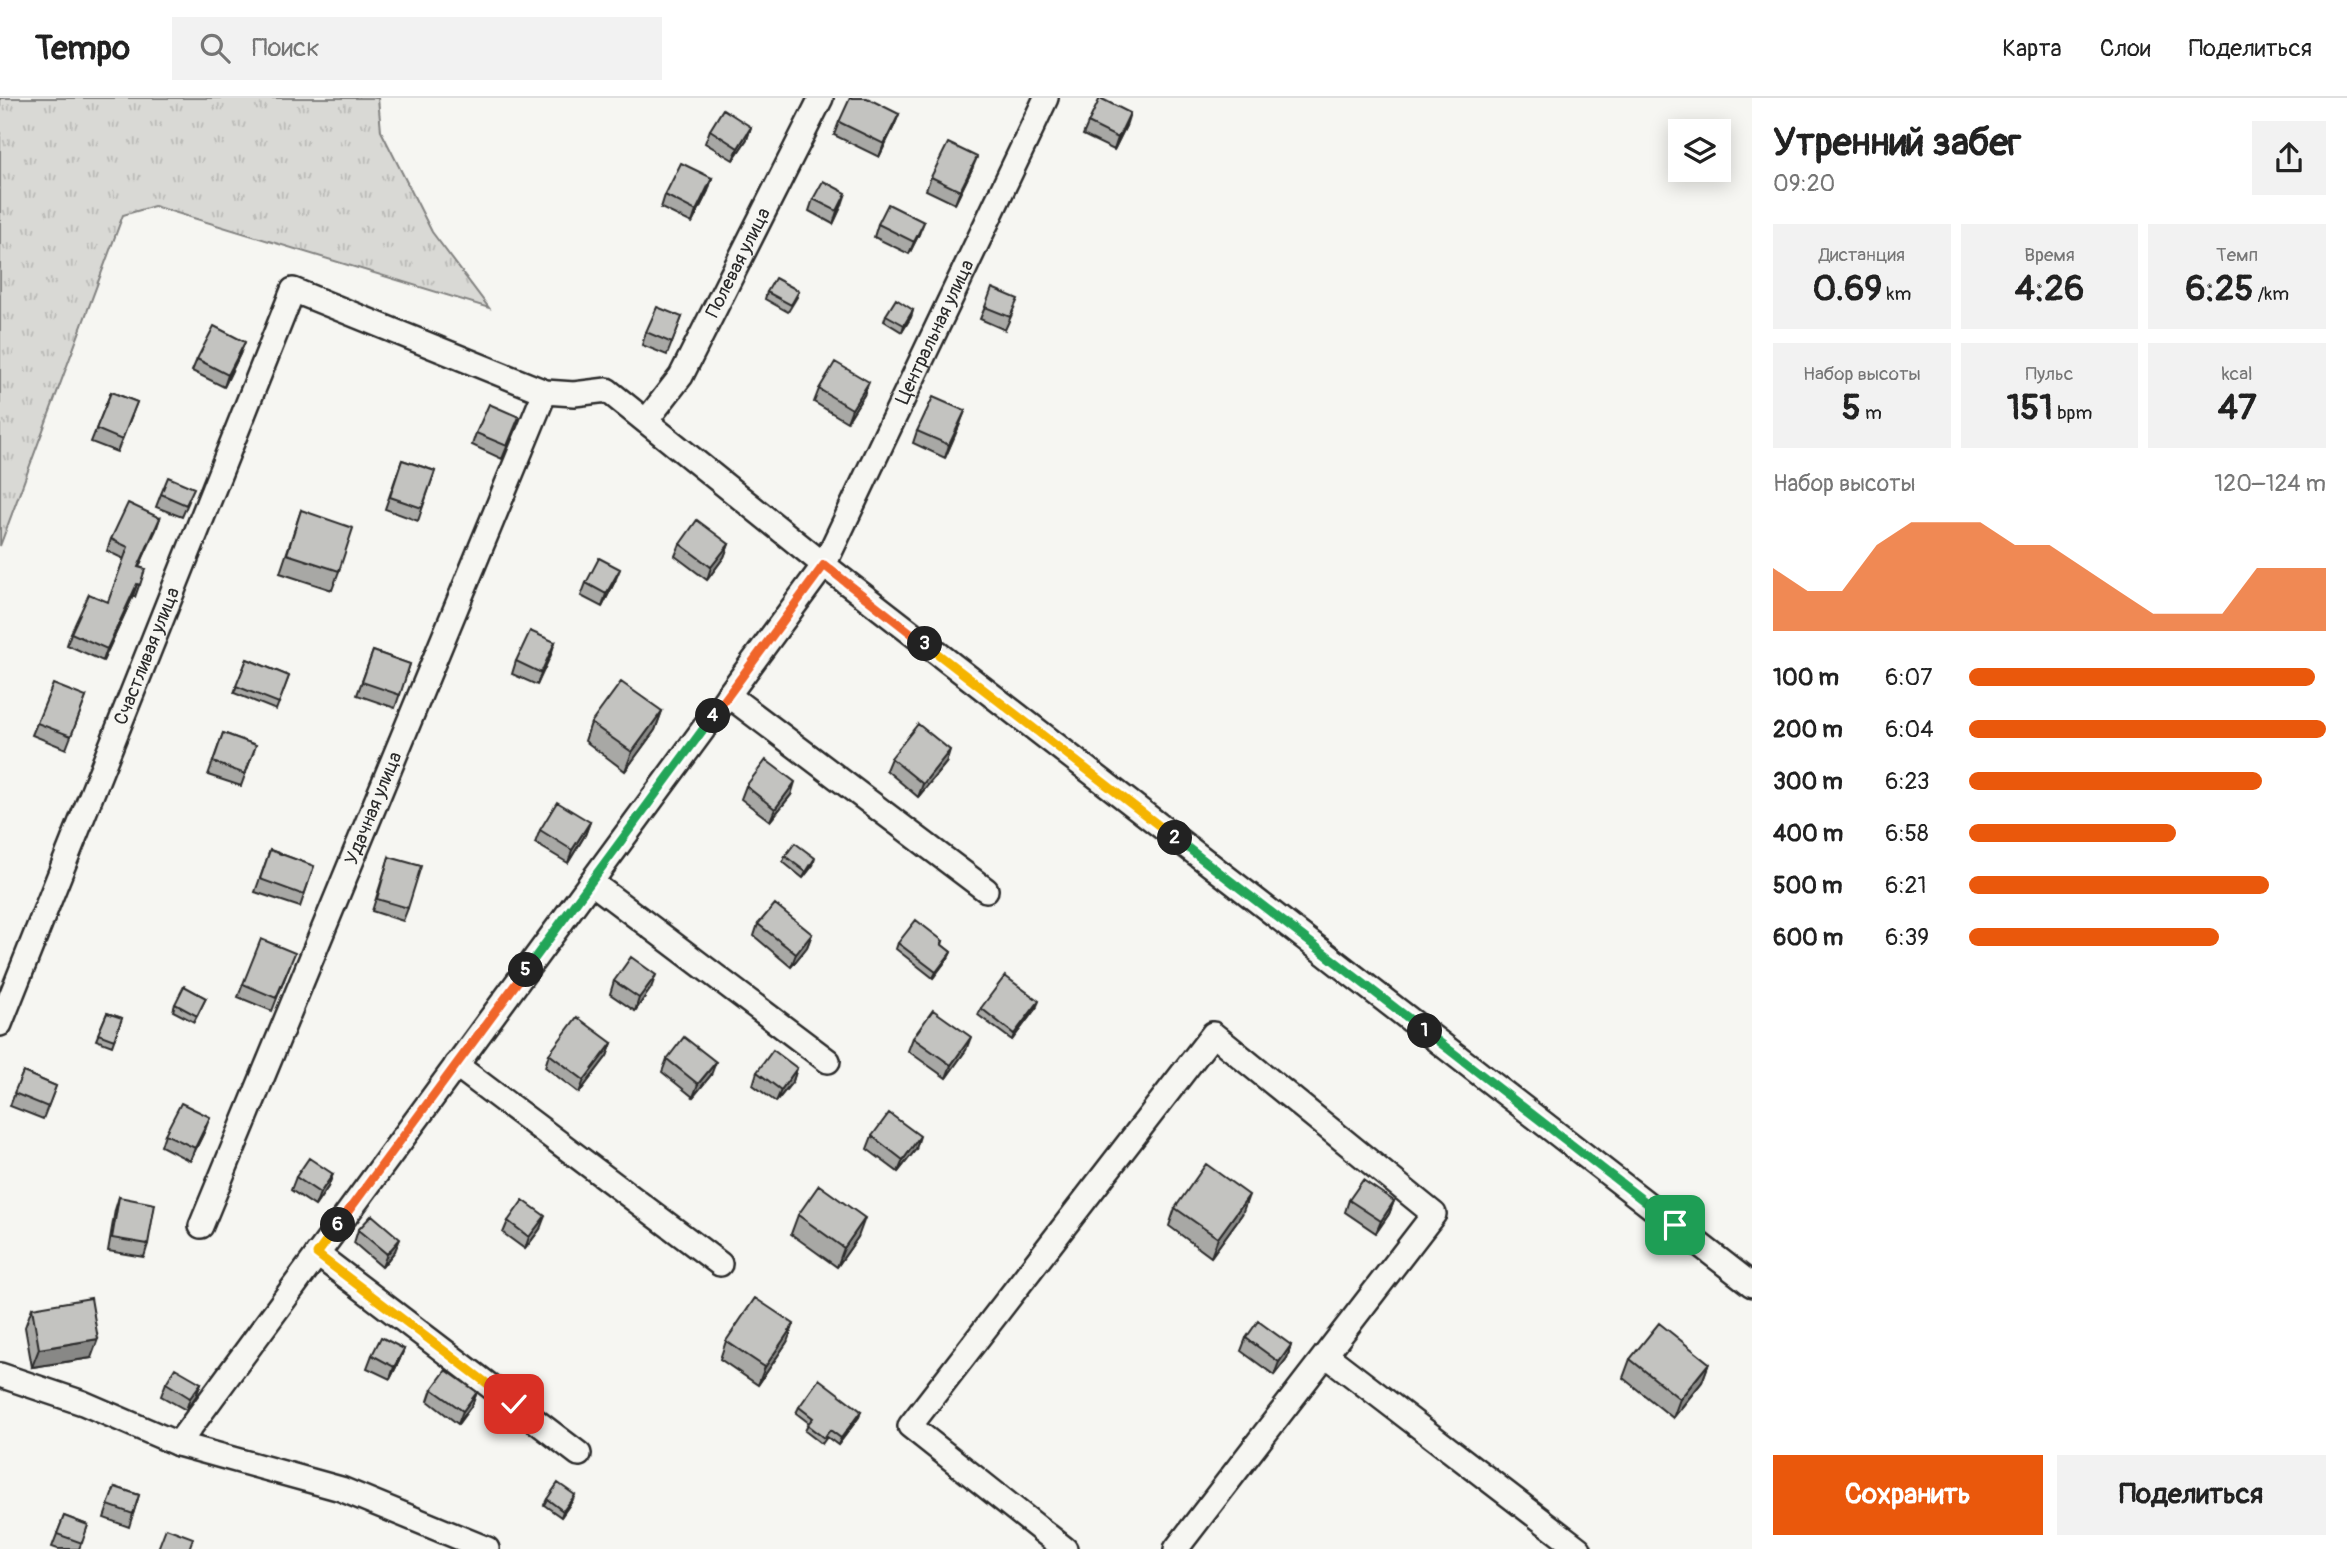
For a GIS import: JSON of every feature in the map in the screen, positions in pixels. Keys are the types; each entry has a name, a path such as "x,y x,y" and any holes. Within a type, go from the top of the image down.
{"street":[{"name":"Полевая улица","path":"646,421 681,376 821,98"},
{"name":"Центральная улица","path":"178,1444 824,565 1046,98"},
{"name":"Счастливая улица","path":"0,1024 293,290 545,392"},
{"path":"545,392 574,394 607,390 824,565 1752,1284"},
{"name":"Удачная улица","path":"201,1226 545,392"},
{"path":"728,695 986,890"},
{"path":"591,882 828,1061"},
{"path":"1065,1549 910,1426 1213,1034 1434,1214 1176,1549"},
{"path":"456,1065 720,1265"},
{"path":"317,1254 579,1454"},
{"path":"1326,1355 1579,1549"},
{"path":"0,1376 83,1403 178,1444 341,1489 487,1549"}],"green space":[{"path":"0,98 378,98 381,131 432,232 489,308 154,206 123,215 0,546"}],"building":[{"path":"850,98 867,98 899,114 884,144 839,122"},
{"path":"1100,98 1130,113 1118,138 1088,123"},
{"path":"723,109 751,127 738,148 710,130"},
{"path":"948,143 977,157 960,191 931,177"},
{"path":"681,163 712,178 696,211 665,195"},
{"path":"823,181 846,193 837,211 813,199"},
{"path":"888,204 924,222 914,242 878,224"},
{"path":"775,278 799,291 791,305 767,292"},
{"path":"992,288 1018,299 1010,317 985,307"},
{"path":"896,299 913,310 904,325 886,315"},
{"path":"657,307 682,317 672,343 646,332"},
{"path":"214,326 245,342 228,375 197,359"},
{"path":"835,362 869,382 852,409 819,389"},
{"path":"111,392 137,402 122,440 96,429"},
{"path":"933,397 965,411 949,445 917,431"},
{"path":"489,404 519,417 507,446 476,433"},
{"path":"402,460 435,471 422,508 390,497"},
{"path":"168,477 194,488 186,505 161,494"},
{"path":"128,503 160,518 138,567 145,569 140,585 137,584 107,649 71,633 89,594 108,602 128,547 111,539"},
{"path":"301,510 353,528 339,571 287,554"},
{"path":"697,520 729,544 711,567 680,544"},
{"path":"599,558 620,569 606,594 586,583"},
{"path":"530,631 555,642 541,673 516,661"},
{"path":"373,651 410,664 400,695 362,682"},
{"path":"247,659 289,676 279,703 236,686"},
{"path":"621,682 662,711 632,752 591,723"},
{"path":"53,684 86,697 71,736 37,723"},
{"path":"918,724 950,750 923,784 891,758"},
{"path":"223,733 256,745 245,774 213,762"},
{"path":"766,760 795,782 775,809 746,786"},
{"path":"557,802 590,822 572,850 540,830"},
{"path":"795,843 815,858 806,872 785,856"},
{"path":"270,850 314,866 304,895 260,879"},
{"path":"389,857 421,866 408,908 377,899"},
{"path":"775,904 812,934 796,954 758,924"},
{"path":"916,920 943,941 941,944 951,952 936,972 898,943"},
{"path":"261,939 295,953 276,998 243,984"},
{"path":"631,957 656,975 639,998 614,981"},
{"path":"1005,976 1039,1001 1014,1034 981,1008"},
{"path":"184,986 206,998 197,1016 175,1004"},
{"path":"933,1010 971,1037 951,1065 913,1038"},
{"path":"107,1013 122,1018 114,1040 98,1034"},
{"path":"577,1017 612,1043 584,1080 549,1054"},
{"path":"684,1037 716,1062 698,1084 667,1059"},
{"path":"773,1050 797,1068 781,1090 757,1072"},
{"path":"23,1072 56,1086 48,1107 14,1093"},
{"path":"181,1103 210,1117 195,1148 165,1134"},
{"path":"889,1113 920,1136 903,1160 872,1136"},
{"path":"309,1158 333,1174 320,1193 296,1177"},
{"path":"1206,1164 1249,1195 1218,1238 1175,1208"},
{"path":"1363,1180 1394,1201 1381,1221 1349,1200"},
{"path":"819,1185 865,1218 844,1248 798,1215"},
{"path":"119,1197 155,1204 148,1244 112,1238"},
{"path":"523,1200 545,1216 529,1237 508,1221"},
{"path":"372,1215 400,1239 387,1254 358,1230"},
{"path":"91,1298 98,1339 39,1349 32,1308"},
{"path":"755,1298 794,1324 765,1367 726,1341"},
{"path":"1258,1321 1291,1345 1279,1362 1246,1338"},
{"path":"1659,1323 1709,1363 1680,1399 1630,1359"},
{"path":"381,1337 404,1349 394,1367 372,1355"},
{"path":"175,1368 201,1383 190,1398 166,1383"},
{"path":"446,1370 477,1392 463,1411 432,1389"},
{"path":"819,1379 861,1411 841,1438 830,1430 824,1438 807,1425 813,1418 799,1407"},
{"path":"558,1483 575,1495 563,1511 547,1499"},
{"path":"115,1487 139,1495 133,1514 108,1505"},
{"path":"64,1516 88,1525 82,1543 57,1534"},
{"path":"166,1528 193,1538 189,1549 158,1549"}],"route":[{"path":"514,1404 317,1254 824,565 1675,1225"}]}
